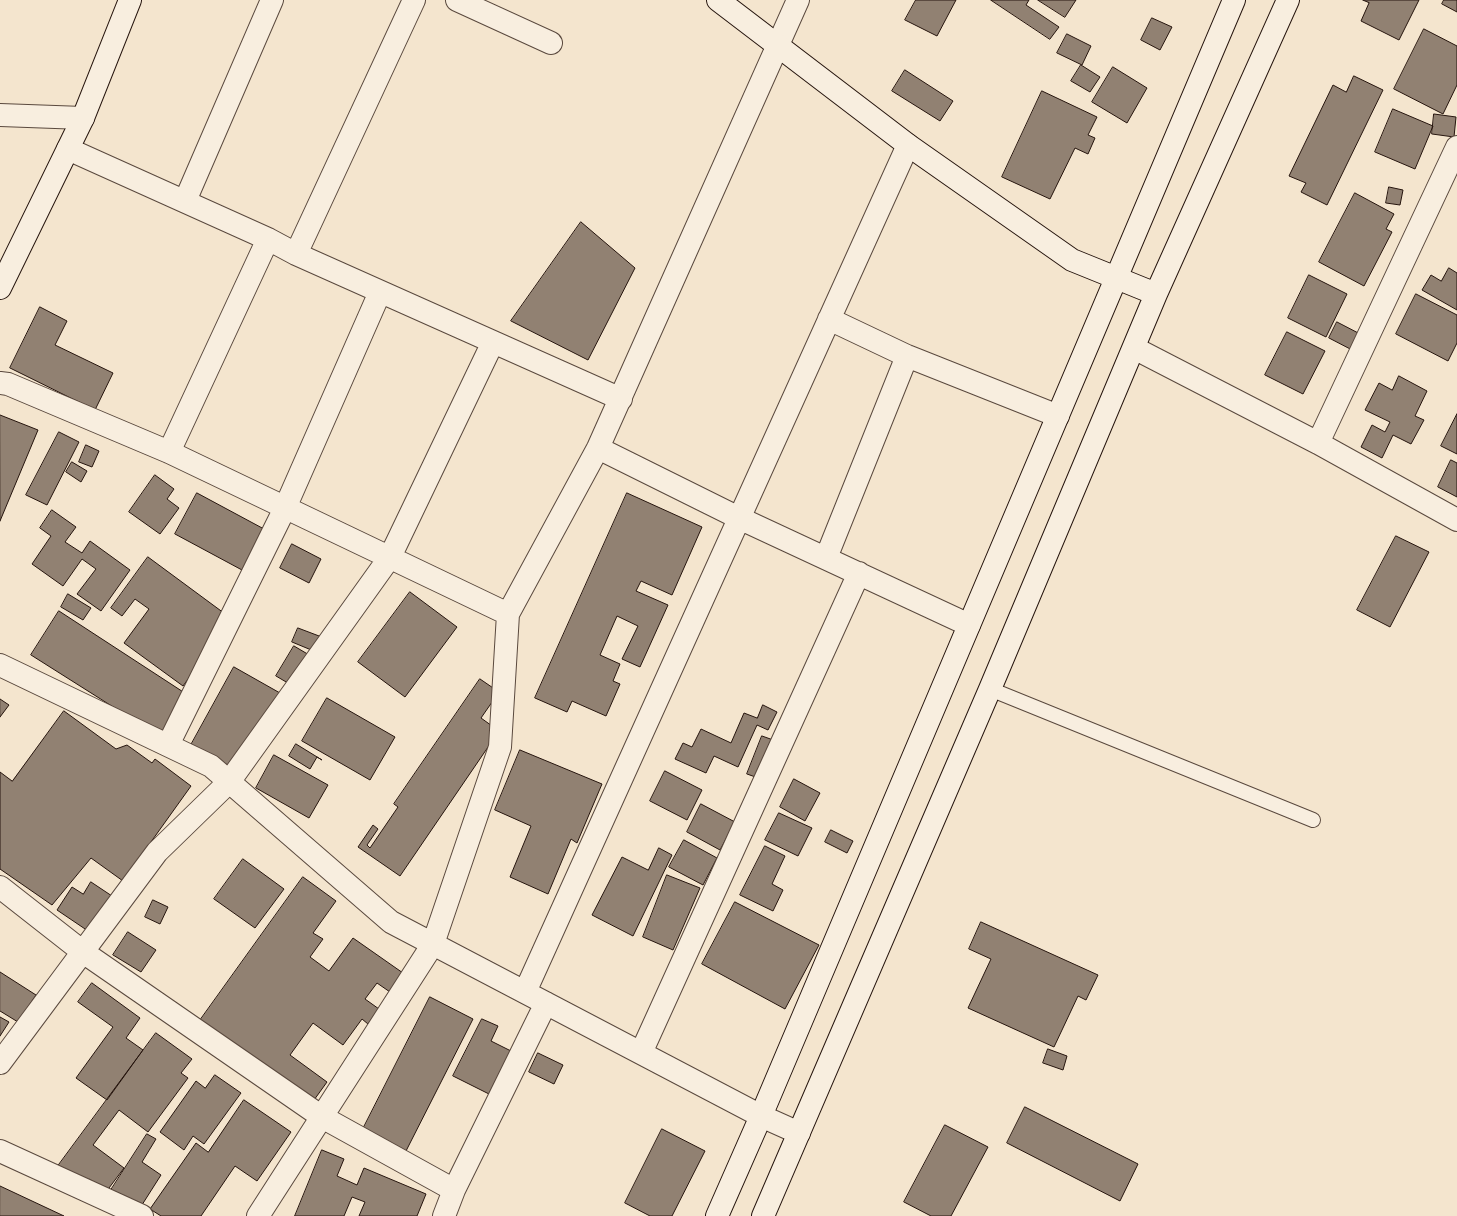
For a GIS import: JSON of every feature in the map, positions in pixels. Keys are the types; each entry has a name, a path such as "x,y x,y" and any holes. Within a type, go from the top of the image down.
{"street":[{"path":"0,288 6,263 68,149 83,118 130,0"},
{"path":"185,201 272,0"},
{"path":"296,254 414,0"},
{"path":"457,0 551,43"},
{"path":"718,0 779,45 908,145 1072,260 1156,294"},
{"path":"258,1216 433,944 500,747 508,614 598,448 798,0"},
{"path":"717,1216 761,1116 1234,0"},
{"path":"763,1216 990,690 1156,294 1288,0"},
{"path":"0,115 83,118"},
{"path":"525,992 908,145"},
{"path":"1318,443 1457,146"},
{"path":"68,149 268,239 296,254 380,292 621,399"},
{"path":"169,452 268,239"},
{"path":"168,745 285,508 380,292"},
{"path":"829,319 907,356 1058,416"},
{"path":"0,1063 157,852 229,782 390,557 493,342"},
{"path":"1134,348 1318,443 1457,520"},
{"path":"826,558 907,356"},
{"path":"0,383 8,384 169,452 508,614"},
{"path":"598,448 739,518 969,625"},
{"path":"641,1053 859,573"},
{"path":"0,665 211,766 391,922 761,1116 799,1133"},
{"path":"0,887 83,952 322,1117 454,1190"},
{"path":"444,1216 454,1190 546,1003"},
{"path":"0,1151 142,1216"}],"lane":[{"path":"990,690 1313,820"}],"building":[{"path":"916,0 956,0 937,36 905,20"},
{"path":"991,0 1029,0 1026,5 1059,27 1050,39"},
{"path":"1038,0 1076,0 1065,17"},
{"path":"1363,0 1419,0 1399,40 1361,21 1369,3"},
{"path":"1444,0 1457,0 1457,12 1442,4"},
{"path":"1152,18 1172,27 1160,50 1141,40"},
{"path":"1424,29 1457,46 1457,85 1443,114 1394,89"},
{"path":"1067,34 1091,46 1082,65 1057,53"},
{"path":"1081,65 1100,77 1090,92 1071,81"},
{"path":"1113,67 1147,88 1127,123 1092,102"},
{"path":"905,70 953,101 940,121 892,91"},
{"path":"1354,76 1383,90 1327,205 1301,192 1306,183 1289,176 1333,85 1346,92"},
{"path":"1042,91 1097,117 1088,135 1095,138 1088,154 1075,148 1050,199 1002,177"},
{"path":"1393,109 1433,126 1415,169 1375,152"},
{"path":"1434,114 1456,117 1454,137 1432,134"},
{"path":"1389,187 1403,190 1400,205 1386,203"},
{"path":"1355,193 1394,214 1386,229 1392,232 1364,286 1319,262"},
{"path":"581,222 635,268 588,360 511,321"},
{"path":"1449,268 1457,273 1457,310 1422,290 1431,275 1441,281"},
{"path":"1309,275 1347,294 1326,337 1288,318"},
{"path":"1416,294 1457,315 1457,343 1448,361 1396,334"},
{"path":"40,307 67,321 55,345 113,373 95,410 10,368"},
{"path":"1337,322 1364,336 1356,352 1329,338"},
{"path":"1287,332 1325,351 1303,394 1265,375"},
{"path":"1399,376 1427,391 1415,416 1424,420 1411,444 1393,435 1382,458 1361,447 1372,425 1385,432 1390,422 1365,410 1379,383 1392,390"},
{"path":"1457,414 1457,454 1441,446"},
{"path":"0,415 38,430 0,521"},
{"path":"59,432 79,442 47,505 26,495"},
{"path":"86,445 99,451 92,467 79,462"},
{"path":"1451,460 1457,463 1457,497 1438,487"},
{"path":"72,462 87,471 81,482 66,472"},
{"path":"155,475 174,489 167,499 179,508 160,534 129,512"},
{"path":"197,493 264,529 242,570 175,534"},
{"path":"627,493 702,527 672,595 641,581 636,591 668,605 640,667 622,659 638,626 617,616 600,655 620,664 613,681 620,684 606,716 572,701 567,712 535,698"},
{"path":"52,510 76,527 65,542 82,553 90,541 130,570 101,611 77,594 96,569 82,559 63,586 32,564 51,536 40,528"},
{"path":"1396,536 1429,552 1390,627 1357,610"},
{"path":"292,544 321,559 309,583 280,568"},
{"path":"148,557 232,619 183,686 124,643 149,609 135,599 122,616 111,608"},
{"path":"410,592 457,627 405,697 358,662"},
{"path":"68,594 91,608 83,620 61,607"},
{"path":"59,611 194,699 167,741 31,655"},
{"path":"298,628 327,639 321,654 292,642"},
{"path":"294,646 316,659 298,689 276,676"},
{"path":"234,667 280,693 237,770 191,745"},
{"path":"480,679 499,692 481,718 499,731 400,876 358,847 373,825 378,829 367,845 370,848 398,807 394,804"},
{"path":"327,698 395,737 370,780 302,741"},
{"path":"0,699 9,705 0,717"},
{"path":"763,705 777,712 768,730 757,725 738,767 714,756 706,773 675,759 683,743 692,747 701,729 731,743 744,713 757,718"},
{"path":"64,711 116,749 127,745 152,763 155,759 191,786 123,881 91,858 52,905 0,869 0,772 12,781"},
{"path":"762,736 776,741 761,779 747,774"},
{"path":"296,744 322,760 317,757 310,769 289,756"},
{"path":"520,750 602,784 577,843 571,839 548,894 510,877 531,826 495,810"},
{"path":"274,755 328,785 309,818 256,788"},
{"path":"665,771 702,790 687,820 650,801"},
{"path":"794,779 820,793 805,821 780,807"},
{"path":"701,804 735,822 720,850 687,832"},
{"path":"779,813 812,828 798,856 765,840"},
{"path":"831,830 853,841 847,853 825,842"},
{"path":"684,840 717,858 703,885 669,867"},
{"path":"765,846 785,856 772,884 783,890 773,911 740,895"},
{"path":"659,848 672,855 633,936 592,915 622,857 648,870"},
{"path":"243,859 284,889 255,928 214,899"},
{"path":"667,875 700,888 673,950 643,937"},
{"path":"303,877 336,901 313,933 323,939 310,957 329,971 353,938 403,973 390,992 377,983 365,999 379,1009 368,1024 362,1019 343,1045 313,1023 290,1055 327,1082 309,1107 196,1026"},
{"path":"91,882 115,898 91,933 57,910 72,887 83,894"},
{"path":"153,900 168,907 160,924 145,917"},
{"path":"735,902 819,945 785,1009 702,964"},
{"path":"981,922 1098,975 1086,1000 1078,996 1054,1047 968,1008 991,959 969,949"},
{"path":"128,932 156,950 141,972 113,955"},
{"path":"0,972 36,995 18,1022 0,1011"},
{"path":"92,983 140,1018 126,1038 143,1050 107,1100 76,1078 113,1027 78,1002"},
{"path":"430,997 473,1019 406,1151 363,1129"},
{"path":"0,1017 9,1022 0,1036"},
{"path":"482,1019 498,1026 491,1041 511,1051 489,1094 453,1076"},
{"path":"156,1033 192,1059 181,1073 188,1078 148,1132 119,1110 93,1145 124,1168 106,1192 89,1179 85,1185 58,1166"},
{"path":"1048,1049 1067,1056 1063,1070 1043,1063"},
{"path":"538,1053 563,1065 554,1084 529,1072"},
{"path":"215,1075 241,1093 204,1144 193,1136 184,1150 160,1132 196,1081 205,1088"},
{"path":"244,1100 291,1132 257,1181 235,1166 201,1216 161,1216 150,1209 196,1143 208,1152"},
{"path":"1025,1107 1138,1164 1120,1201 1007,1143"},
{"path":"945,1125 988,1147 951,1216 931,1216 904,1202"},
{"path":"662,1129 705,1151 672,1216 650,1216 625,1203"},
{"path":"147,1134 156,1139 142,1162 161,1175 140,1208 111,1190"},
{"path":"322,1150 344,1159 337,1176 357,1185 364,1168 426,1194 417,1216 359,1216 365,1202 352,1197 344,1216 295,1216"},
{"path":"0,1186 64,1216 0,1216"}]}
